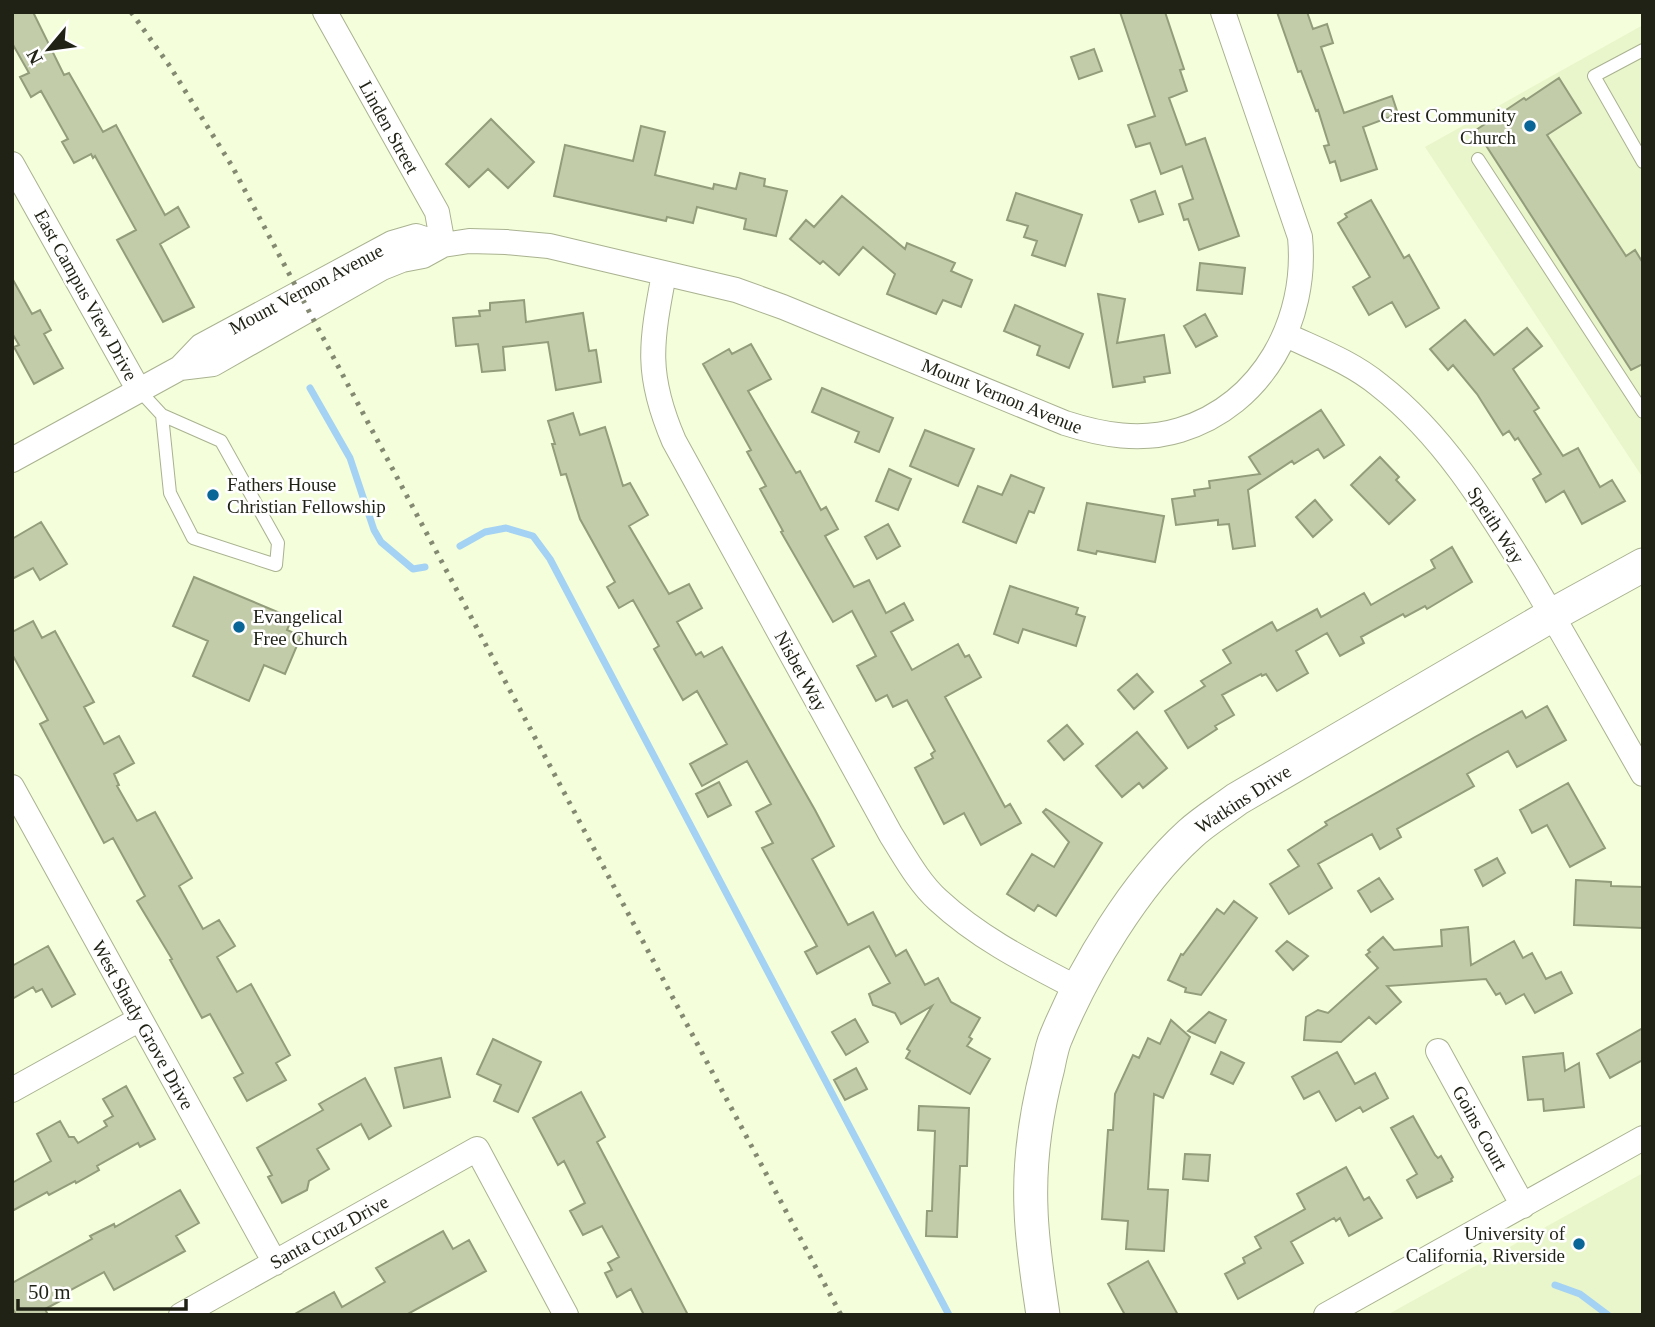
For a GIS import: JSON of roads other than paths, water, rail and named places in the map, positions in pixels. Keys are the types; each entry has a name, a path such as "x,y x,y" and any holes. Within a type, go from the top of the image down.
{"main road":[{"name":"Watkins Drive","path":"1043,1315 1031,1208 1034,1145 1042,1092 1055,1039 1079,989 1112,931 1145,884 1190,834 1237,799 1552,615 1643,565"}],"street":[{"name":"Linden Street","path":"326,12 437,212 443,245"},
{"name":"Mount Vernon Avenue","path":"12,460 180,368 201,346 392,243 416,236 443,245 469,240 549,246 736,290 1098,434 1133,437 1182,430 1224,408 1250,388 1270,364 1286,335 1300,293 1300,237 1223,12"},
{"name":"East Campus View Drive","path":"12,164 138,389"},
{"name":"Nisbet Way","path":"664,274 654,325 652,353 654,386 661,412 674,441 891,835 936,899 983,937 1079,989"},
{"name":"Speith Way","path":"1286,335 1348,363 1406,407 1434,437 1483,503 1552,615 1643,774"},
{"name":"West Shady Grove Drive","path":"12,787 275,1263"},
{"path":"12,1090 140,1019"},
{"name":"Goins Court","path":"1438,1051 1523,1206"},
{"path":"1326,1315 1643,1138"},
{"name":"Santa Cruz Drive","path":"181,1315 477,1149 566,1315"}],"lane":[{"path":"1642,52 1594,76 1643,162"},
{"path":"1478,159 1643,412"},
{"path":"138,389 162,415 221,441 278,543 276,565 193,538 170,493 162,415"}],"waterway":[{"path":"310,388 350,458 374,530 381,542 413,569 425,567"},
{"path":"460,546 485,532 506,528 533,536 550,559 949,1315"},
{"path":"1555,1285 1580,1294 1608,1315"}],"railway":[{"path":"131,12 169,65 232,166 841,1315"}],"place":[{"name":"Crest Community Church","path":"1530,126"},
{"name":"Fathers House Christian Fellowship","path":"213,495"},
{"name":"Evangelical Free Church","path":"239,627"},
{"name":"University of California, Riverside","path":"1579,1244"}]}
